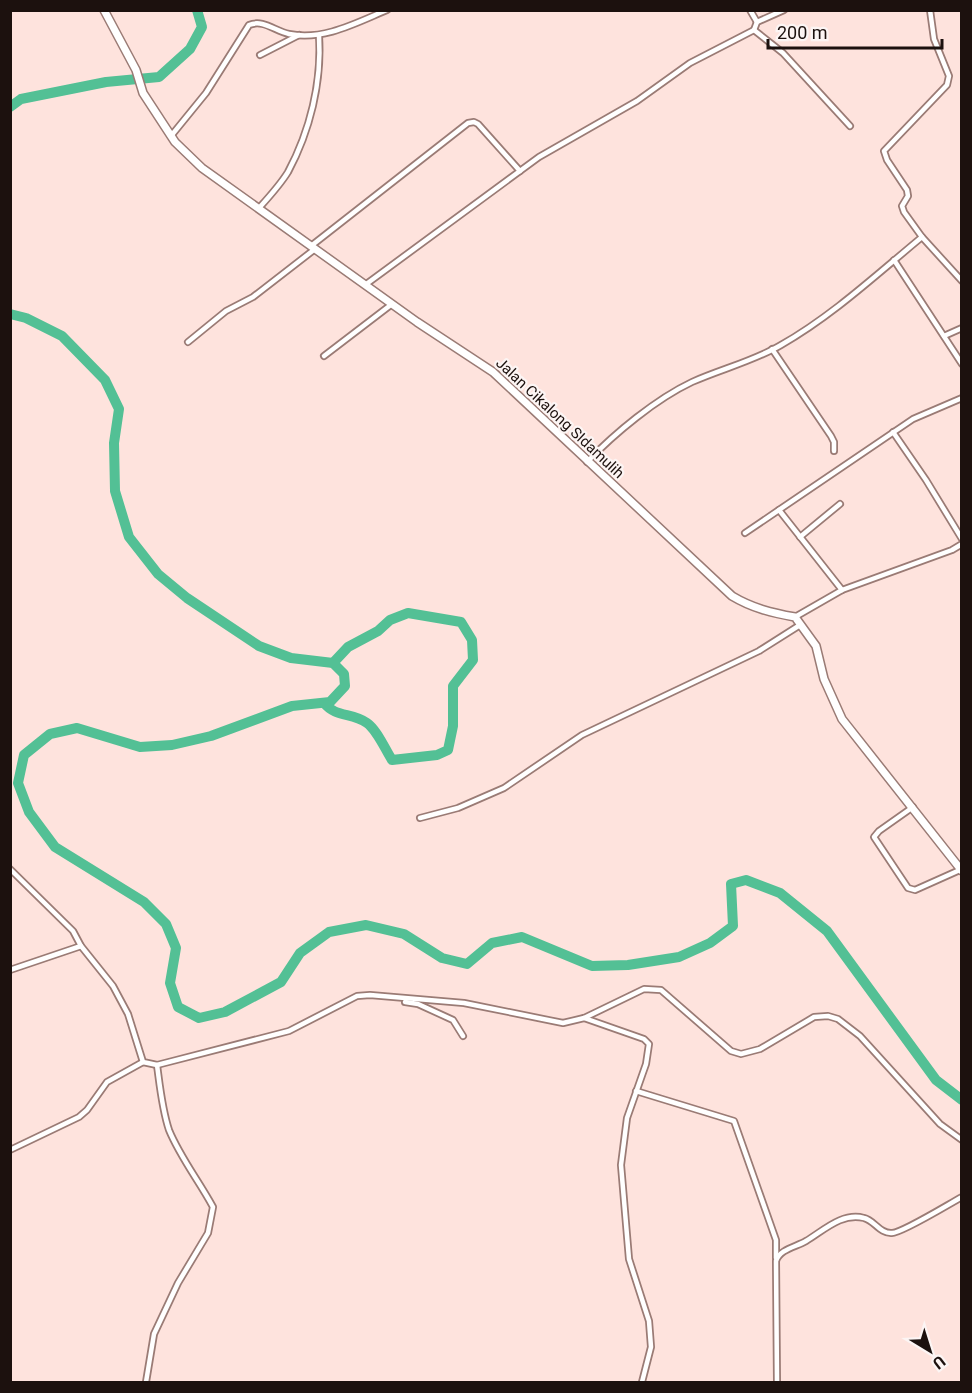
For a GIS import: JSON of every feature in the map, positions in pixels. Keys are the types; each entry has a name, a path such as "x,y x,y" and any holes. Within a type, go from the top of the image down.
{"street":[{"name":"Jalan Cikalong SIdamulih","path":"104,10 136,70 143,93 175,142 202,168 392,304 493,372 732,596 755,608 795,617"},
{"path":"171,136 206,93 249,26 261,23 288,34 319,36 387,10"},
{"path":"750,10 757,22"},
{"path":"365,285 539,157 637,101 690,63 754,30 757,22 784,10"},
{"path":"930,10 934,39 949,76 947,84 884,151 887,160 907,190 908,196 902,206 904,212 922,237 962,281"},
{"path":"754,30 783,53 850,126"},
{"path":"260,55 299,35"},
{"path":"259,208 288,172 307,128 314,106 320,63 319,36"},
{"path":"188,342 226,311 253,297 468,123 478,124 520,171"},
{"path":"587,462 602,446 644,412 690,383 780,346 843,303 922,237"},
{"path":"894,260 962,364"},
{"path":"324,356 392,304"},
{"path":"944,336 962,328"},
{"path":"772,350 831,436 834,451"},
{"path":"745,533 893,432 923,414 962,398"},
{"path":"893,432 962,539"},
{"path":"800,537 840,504"},
{"path":"779,510 842,590"},
{"path":"913,807 874,837 908,888 915,890 961,870 913,807 842,719 824,679 816,646 795,617 842,590 952,550 962,544"},
{"path":"420,818 458,808 504,788 582,735 759,651 800,625"},
{"path":"10,869 73,931 81,946 113,986 128,1014 142,1062"},
{"path":"10,970 81,946"},
{"path":"10,1150 79,1117 87,1110 107,1082 142,1062 157,1065 289,1031 357,996 465,1003 563,1023 584,1018 644,989 661,990 731,1051 741,1054 760,1050 814,1017 828,1016 838,1019 860,1036 940,1124 962,1140"},
{"path":"388,998 418,1004 446,1016 459,1026 463,1036"},
{"path":"584,1018 648,1042 646,1064 627,1118 621,1165 629,1260 650,1321 651,1347 642,1383"},
{"path":"146,1383 154,1334 178,1283 208,1233 213,1207 181,1154 169,1129 157,1065"},
{"path":"636,1091 734,1121 776,1240 777,1383"},
{"path":"776,1258 782,1252 806,1241 831,1224 847,1218 866,1218 882,1230 891,1233 908,1227 962,1197"}],"waterway":[{"path":"10,107 21,99 106,82 159,77 190,49 202,27 197,10"},
{"path":"10,314 26,318 62,336 105,380 119,409 114,443 115,491 129,537 158,574 187,598 259,646 291,658 333,663 344,674 345,686 330,702 292,706 211,736 172,745 140,747 77,728 50,734 24,755 18,783 29,812 55,847 144,902 166,924 176,948 170,983 178,1007 199,1018 225,1012 281,982 300,953 329,932 366,925 404,934 442,958 467,964 492,943 522,937 592,966 628,965 679,957 710,943 733,926 731,884 746,880 780,893 827,931 936,1080 962,1100"},
{"path":"324,703 334,711 356,717 371,726 392,760 437,755 448,750 453,726 453,686 473,660 472,640 461,622 408,613 390,620 378,631 348,647 333,663"}]}
